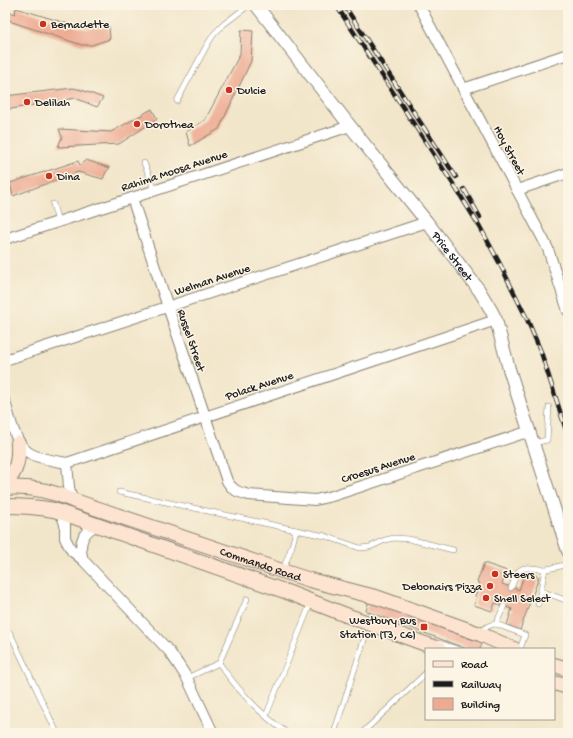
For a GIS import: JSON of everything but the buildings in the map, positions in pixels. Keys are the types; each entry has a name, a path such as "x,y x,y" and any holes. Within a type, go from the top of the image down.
{"main road":[{"path":"5,484 10,479 17,465 18,442"},
{"name":"Commando Road","path":"436,645 311,602 287,592 98,525 54,510 21,506 7,498 17,487 39,489 59,494 72,500 282,571 379,598 480,634 512,648"},
{"path":"555,665 565,665 568,663"},
{"path":"555,665 568,669"},
{"path":"555,684 568,687"}],"street":[{"name":"Price Street","path":"256,5 427,222 484,298 496,320 510,369 568,551"},
{"name":"Hoy Street","path":"419,5 548,249 566,297 568,311"},
{"path":"463,89 568,54"},
{"name":"Rahima Moosa Avenue","path":"5,239 350,126"},
{"path":"517,190 568,173"},
{"name":"Russel Street","path":"132,198 205,417 227,481 231,488"},
{"name":"Welman Avenue","path":"5,360 427,222"},
{"name":"Polack Avenue","path":"67,463 496,320"},
{"path":"5,402 18,442 24,450 30,454 67,463 69,487 72,500"},
{"name":"Croesus Avenue","path":"231,488 249,495 315,500 332,496 530,431"},
{"path":"61,513 65,524 65,538 72,551 83,560 161,642 187,678 213,733"},
{"path":"83,560 81,547 82,541 88,531 92,527 98,525"}],"lane":[{"path":"177,101 214,34 224,24 249,5"},
{"path":"144,163 155,190"},
{"path":"54,204 58,222"},
{"path":"534,443 547,440 549,407"},
{"path":"119,492 324,536 360,548 370,547 385,540 394,538 409,539 452,550"},
{"path":"5,493 29,494"},
{"path":"53,499 317,588 377,603 449,629"},
{"path":"42,502 302,592 419,636"},
{"path":"282,571 292,546 296,530"},
{"path":"511,588 516,576 522,569 545,569 568,564"},
{"path":"538,604 545,569"},
{"path":"541,592 568,601"},
{"path":"187,678 219,663 247,599"},
{"path":"266,716 311,602"},
{"path":"496,624 504,606"},
{"path":"480,634 486,626 496,624 525,635 520,648"},
{"path":"5,631 10,632 57,733"},
{"path":"334,733 365,637"},
{"path":"436,645 452,648"},
{"path":"219,663 254,707 276,726 287,733"},
{"path":"362,733 425,674"},
{"path":"555,678 568,682"}],"railway":[{"path":"336,5 457,190 480,227 500,264 527,319 541,352 568,436"},
{"path":"344,5 456,177"},
{"path":"464,189 480,217"}],"place":[{"name":"Bernadette","path":"43,24"},
{"name":"Dulcie","path":"229,90"},
{"name":"Delilah","path":"27,102"},
{"name":"Dorothea","path":"137,124"},
{"name":"Dina","path":"49,176"},
{"name":"Steers","path":"495,574"},
{"name":"Debonairs Pizza","path":"490,586"},
{"name":"Shell Select","path":"486,598"},
{"name":"Westbury Bus Station (T3, C6)","path":"424,627"}]}
